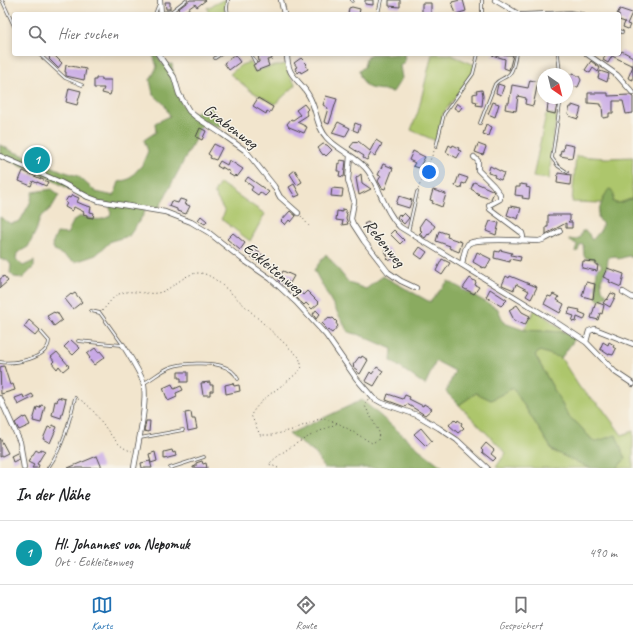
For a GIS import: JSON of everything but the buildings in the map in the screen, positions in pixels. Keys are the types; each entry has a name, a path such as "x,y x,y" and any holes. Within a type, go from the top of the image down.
{"street":[{"path":"281,0 284,12"},
{"path":"495,0 515,12"},
{"name":"Grabenweg","path":"159,56 174,77 180,94 189,111 246,151 274,186 280,196 298,213"},
{"name":"Rebenweg","path":"287,56 290,71 296,81 309,96 323,132 331,142 360,163 369,173 394,219 400,227 586,342 615,372 633,384"},
{"path":"590,56 617,75 633,93"},
{"name":"Eckleitenweg","path":"0,156 60,182 88,197 99,201 165,212 191,222 208,232 271,279 300,306 326,335 370,395 376,400 417,416 439,428 457,440 487,468"},
{"name":"Rebenweg","path":"350,156 348,180 354,201 351,219 353,224 388,272 401,281 416,288"},
{"path":"474,157 478,161 478,170 493,185 501,196 500,199 490,204 489,207 492,211 522,233 523,237 520,240"},
{"path":"462,265 466,247 472,242 488,240 539,241 545,240 560,231"},
{"path":"624,292 633,298"},
{"path":"586,342 589,331 595,329 633,344"},
{"path":"123,345 145,390 134,468"},
{"path":"0,398 20,442 24,468"}],"lane":[{"path":"2,0 12,22"},
{"path":"168,12 172,11 186,0"},
{"path":"227,12 226,8 228,0"},
{"path":"378,12 381,0"},
{"path":"482,0 482,12"},
{"path":"41,56 65,78 82,85"},
{"path":"215,58 218,56"},
{"path":"252,56 255,62"},
{"path":"436,147 444,114 473,74 478,56"},
{"path":"480,123 495,84 512,70 516,56"},
{"path":"558,56 559,68"},
{"path":"560,104 552,158 558,166 567,172"},
{"path":"408,233 417,192"},
{"path":"91,310 100,313 107,320 123,345"},
{"path":"0,362 8,363 27,360 42,353 49,344 49,341 41,332"},
{"path":"78,341 123,345"},
{"path":"143,384 170,367 193,364 220,365 234,372 238,379"},
{"path":"48,468 60,449 67,432 75,398"},
{"path":"139,438 183,430"},
{"path":"170,468 204,457"}],"path":[{"path":"417,192 436,147"},
{"path":"298,213 309,226"},
{"path":"100,313 118,295 135,291 157,293 164,291 193,273 200,272 206,274 230,292 300,357 302,367 296,375 256,405 251,415 260,435 273,435 292,430 322,418 338,423 372,443 378,440 380,432 365,406 370,395"},
{"path":"75,398 86,403 118,443 128,451 136,452"},
{"path":"278,468 270,464 294,444 338,423"}],"green space":[{"path":"226,0 224,8 225,12 208,12 207,8"},
{"path":"154,56 157,56 163,65 172,64 176,92 188,114 197,112 208,105 217,115 221,128 204,122 159,208 146,205 144,214 129,236 111,241 96,255 75,262 55,251 52,245 57,233 67,234 74,220 81,216 92,219 103,219 110,216 111,211 109,204 89,200 47,177 0,156 0,145 14,152 78,176 96,192 114,196 119,182 129,179 142,165 148,151 144,140 156,132 155,123 170,116 164,104 153,94 150,80 157,67"},
{"path":"368,56 404,56 405,61 400,66 402,78 393,92 366,86 360,76 359,71 364,67"},
{"path":"432,56 454,56 475,65 472,74 443,114 436,141 411,130 418,112"},
{"path":"250,62 255,72 260,69 285,64 296,85 275,104 251,91 230,74 241,65"},
{"path":"546,114 557,115 551,150 549,179 533,177"},
{"path":"576,156 607,158 633,157 632,199 621,203 616,203 613,202 614,196 605,197 602,203 572,202"},
{"path":"220,183 265,214 250,241 221,219 225,212 214,193"},
{"path":"52,189 59,195 52,207 40,218 36,231 28,247 17,253 16,259 23,266 34,261 34,267 23,278 14,277 10,273 11,265 8,261 0,259 0,217 11,224 20,221 30,203 33,192"},
{"path":"609,189 611,189 614,195 613,202 616,203 632,199 633,193 633,257 629,256 618,259 616,256 609,257 607,268 601,280 602,289 607,295 600,301 597,299 596,276 597,269 602,266 601,264 584,256 583,244 580,245 578,251 575,252 577,244 569,241 569,239 575,240 580,237 582,231 586,231 592,240 601,230 602,223 598,218 598,213 604,197"},
{"path":"326,254 349,283 366,289 383,276 430,302 448,281 498,309 504,323 524,330 565,332 575,339 561,358 540,351 535,355 569,417 578,424 594,442 616,435 625,459 617,468 590,468 553,451 513,388 491,400 476,393 459,405 446,392 455,371 436,361 425,385 391,361 392,349 360,335 348,332 314,270"},
{"path":"535,309 565,332 524,330"},
{"path":"540,351 561,358 580,388 602,408 622,435 633,431 633,468 617,468 625,459 594,442 578,424 569,417 535,355"},
{"path":"513,388 553,451 590,468 496,467 506,453 459,405 476,393 491,400"},
{"path":"362,400 420,450 444,468 324,468 316,454 289,434"}],"place":[{"name":"Hl. Johannes von Nepomuk","path":"37,160"}]}
